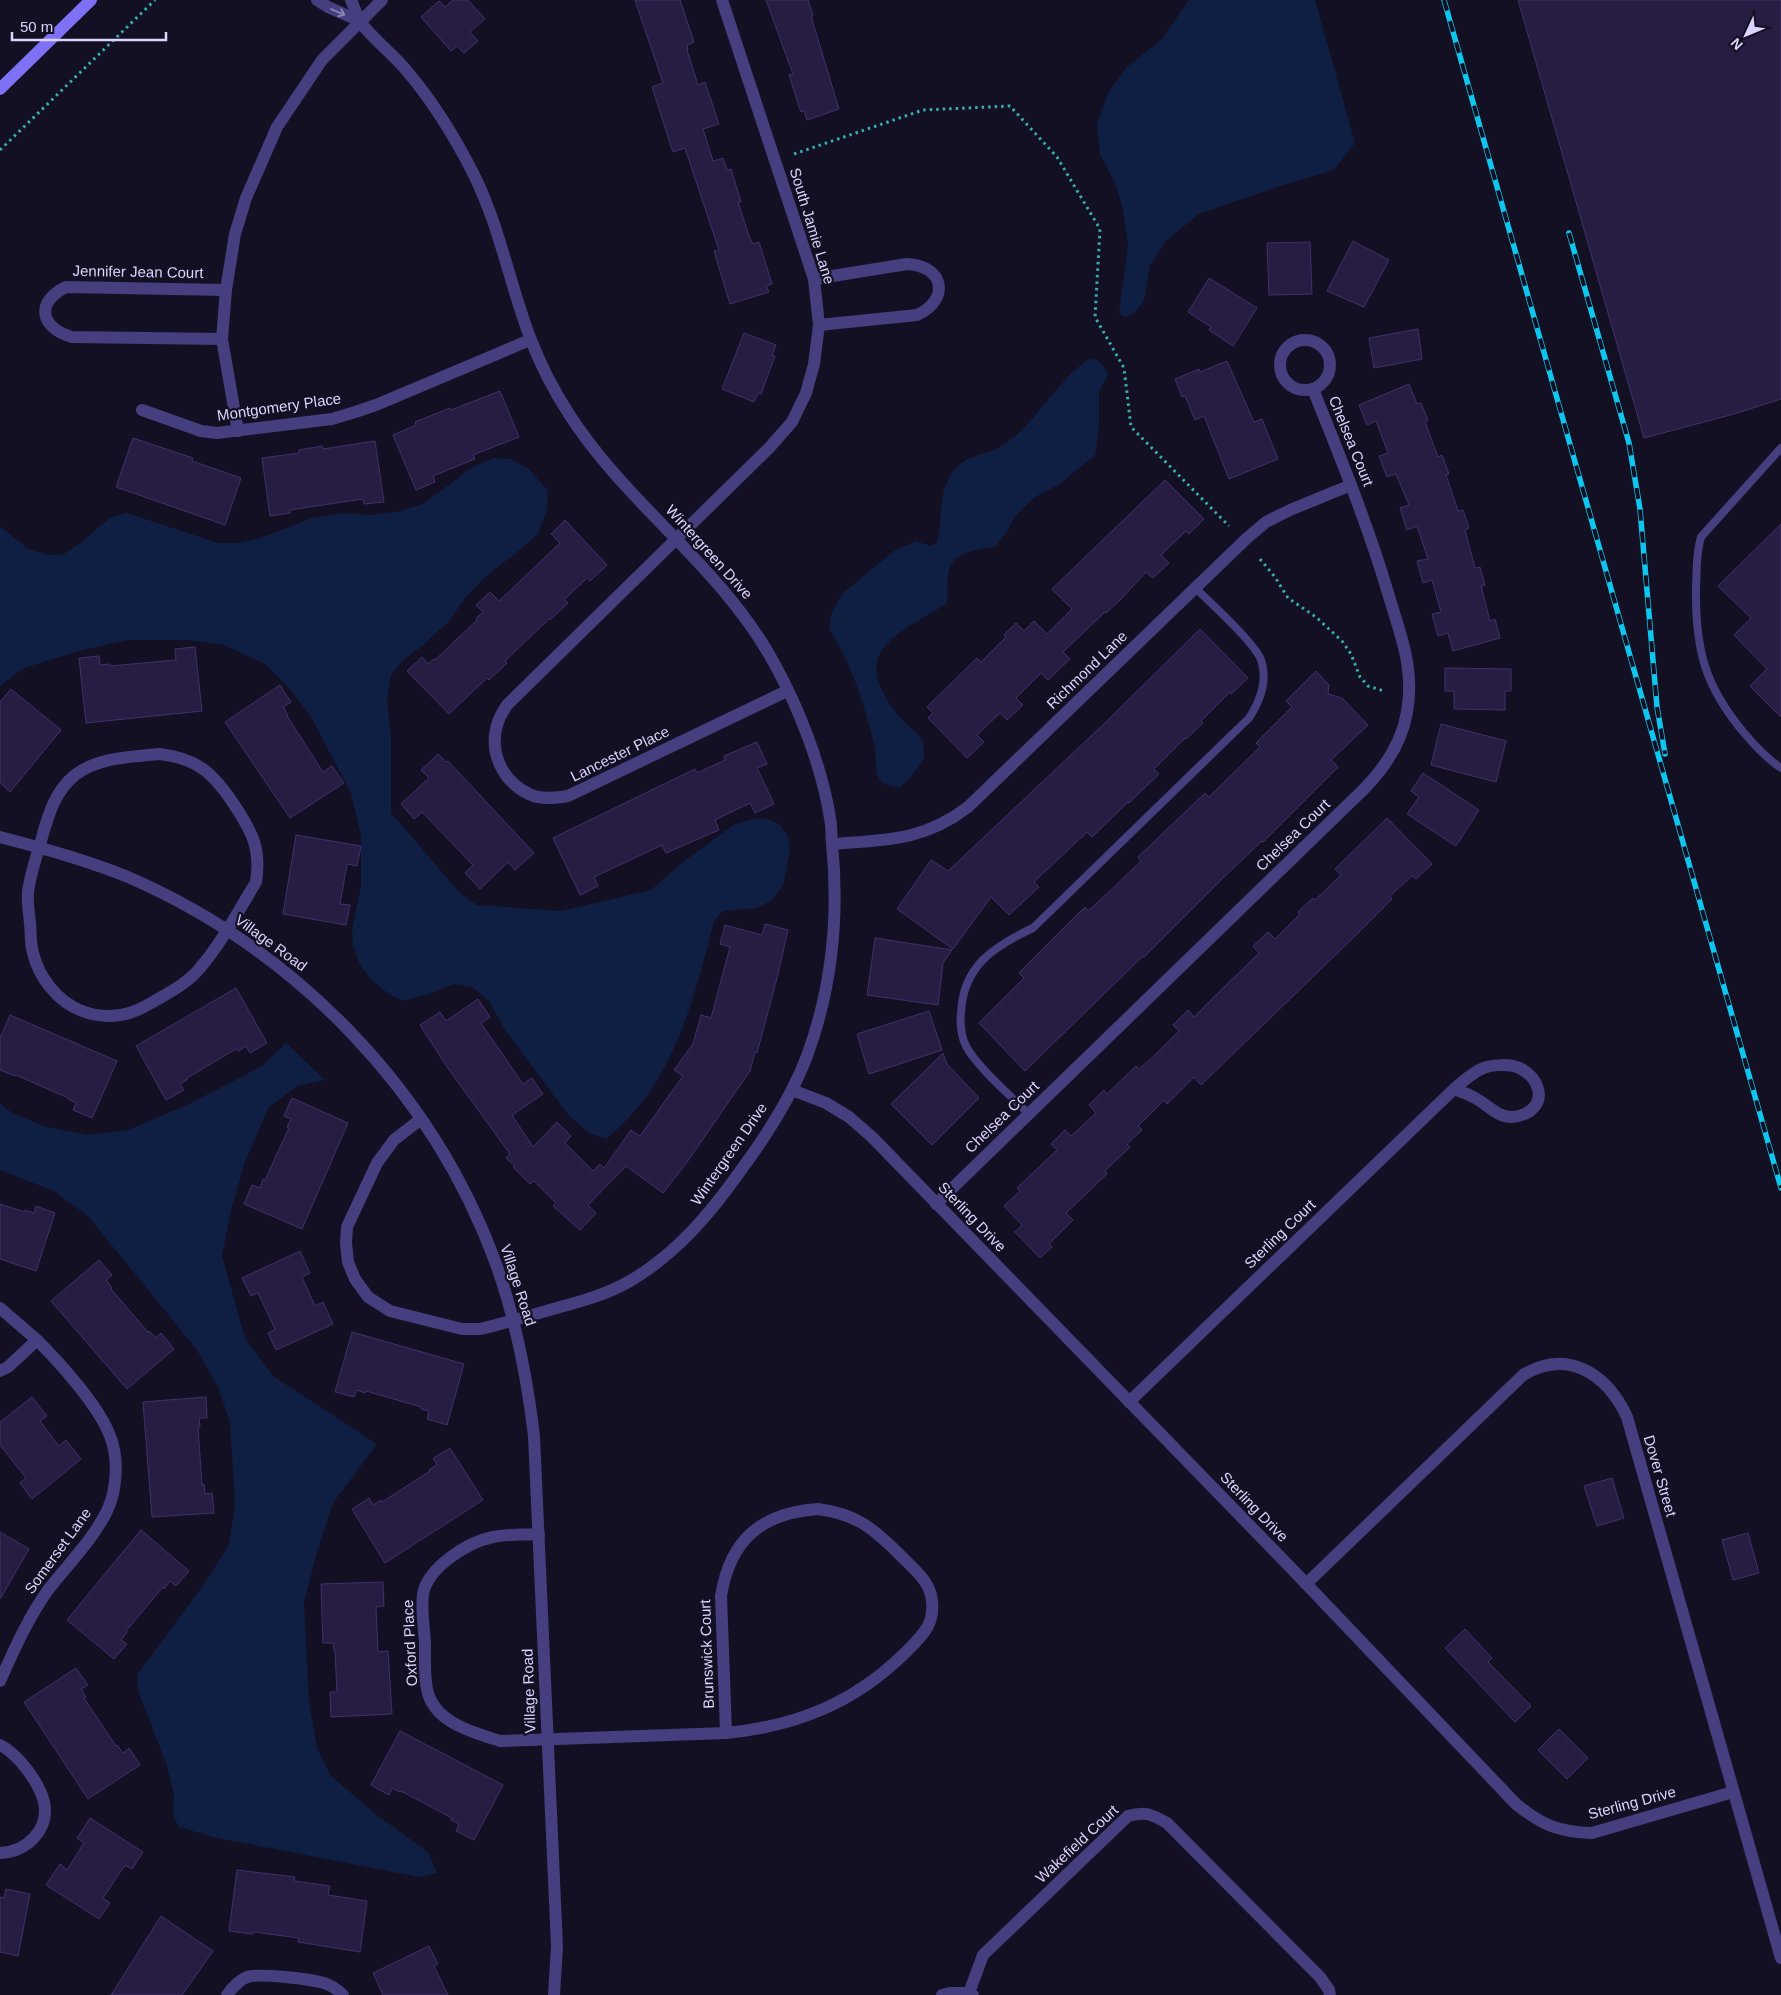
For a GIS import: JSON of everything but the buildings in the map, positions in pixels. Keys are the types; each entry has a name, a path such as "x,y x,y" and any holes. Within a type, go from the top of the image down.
{"main road":[{"path":"0,89 91,0"}],"street":[{"name":"Wintergreen Drive","path":"317,0 360,21"},
{"name":"Wintergreen Drive","path":"351,0 360,21 408,72 456,141 476,180 492,222 530,340 545,373 587,442 615,476 712,576 754,630 775,663 808,738 821,779 831,820 835,866 831,954 826,991 806,1059 792,1090 774,1124 727,1190 682,1242 656,1264 627,1283 595,1297 480,1329 462,1329 390,1311 368,1297 355,1279 348,1262 347,1227 376,1163 394,1140 421,1119"},
{"path":"238,431 222,338 226,290 236,234 246,198 277,127 322,60 382,0"},
{"name":"South Jamie Lane","path":"678,540 770,448 792,422 806,393 814,364 819,325 814,279 722,0"},
{"path":"814,279 907,264 918,264 929,269 937,279 938,291 935,302 928,310 916,315 819,325"},
{"name":"Jennifer Jean Court","path":"222,338 72,337 58,334 46,319 45,310 48,301 55,292 66,287 226,290"},
{"name":"Montgomery Place","path":"142,410 201,431 216,433 332,418 376,405 530,340"},
{"name":"Chelsea Court","path":"936,1204 1363,790 1376,777 1391,755 1407,713 1408,662 1370,533 1313,389"},
{"name":"Richmond Lane","path":"832,844 909,836 925,832 968,808 1246,539 1266,522 1290,510 1352,485"},
{"name":"Lancester Place","path":"678,540 507,704 498,722 495,740 496,756 501,770 513,784 530,795 550,798 568,796 788,691"},
{"path":"158,754 175,756 191,761 205,769 220,783 250,828 257,846 258,866 256,882 226,929 200,968 186,982 140,1010 118,1016 95,1016 76,1009 60,997 46,983 32,952 28,895 51,805 62,788 75,775 92,765 110,759 158,754"},
{"name":"Village Road","path":"0,837 39,847 127,877 226,929 261,953 303,987 345,1025 387,1072 443,1152 475,1213 496,1264 514,1320 526,1376 534,1436 556,1946 554,1995"},
{"name":"Sterling Court","path":"1129,1402 1454,1088 1480,1070 1495,1066 1510,1066 1522,1069 1533,1078 1538,1089 1539,1100 1525,1114 1512,1118 1501,1115 1476,1098 1454,1088"},
{"name":"Sterling Drive","path":"792,1090 826,1103 849,1118 872,1137 1306,1584 1516,1804 1535,1819 1555,1828 1574,1832 1592,1832 1733,1792"},
{"name":"Somerset Lane","path":"0,1308 54,1357 97,1411 111,1437 115,1460 115,1485 108,1509 93,1534 47,1591 21,1636 0,1681"},
{"path":"0,1372 37,1340"},
{"name":"Dover Street","path":"1306,1584 1523,1375 1547,1365 1561,1364 1586,1369 1600,1378 1612,1390 1627,1417 1781,1958"},
{"name":"Brunswick Court","path":"548,1741 726,1733 754,1730 791,1722 826,1709 858,1692 888,1670 924,1634 930,1622 933,1607 930,1593 923,1578 874,1529 857,1518 838,1511 818,1508 798,1510 779,1515 757,1528 743,1542 732,1558 724,1577 721,1596 726,1733"},
{"name":"Oxford Place","path":"539,1534 494,1537 473,1544 438,1566 428,1579 423,1594 427,1689 434,1708 449,1721 476,1734 500,1741 548,1741"},
{"path":"0,1745 19,1759 39,1790 44,1803 44,1817 38,1833 29,1844 14,1851 0,1852"},
{"name":"Wakefield Court","path":"942,1995 950,1993 971,1994 983,1955 1128,1816 1141,1812 1155,1816 1166,1823 1320,1977 1329,1990 1330,1995"},
{"path":"227,1995 234,1985 247,1978 260,1975 324,1983 343,1995"}],"lane":[{"path":"1781,448 1701,537 1697,549 1696,611 1701,656 1716,695 1735,722 1764,755 1781,768"},
{"path":"1028,1114 976,1060 966,1046 961,1028 963,991 972,972 986,955 1002,942 1033,928 1248,718 1258,705 1264,676 1261,659 1249,643 1195,588"}],"path":[{"path":"0,150 155,0"},
{"path":"794,154 923,110 1010,106 1057,157 1100,229 1095,317 1124,368 1131,428 1229,526"},
{"path":"1260,560 1275,577 1288,598 1316,617 1342,641 1351,654 1360,676 1368,686 1384,691"}],"water":[{"path":"1189,0 1315,0 1355,143 1334,170 1277,187 1199,214 1166,241 1150,266 1144,301 1133,314 1124,317 1119,313 1128,244 1123,209 1114,181 1100,154 1097,123 1109,91 1127,67 1162,39"},
{"path":"1090,358 1101,364 1108,375 1099,391 1099,429 1095,455 1060,484 1035,497 1015,516 1007,532 995,547 969,552 958,557 950,567 948,575 947,603 896,635 885,647 878,659 877,675 883,693 901,718 920,737 924,750 924,759 911,777 899,788 885,784 877,774 874,744 851,670 829,629 832,612 843,593 894,551 916,541 930,546 937,543 942,499 952,473 964,461 998,448 1017,435 1067,378"},
{"path":"493,458 510,459 529,469 548,491 547,510 538,534 486,576 466,597 448,622 422,646 404,659 391,675 387,700 391,737 391,813 461,894 477,905 561,911 651,890 683,862 735,824 758,818 770,820 779,824 788,836 790,852 783,886 771,901 756,908 723,911 714,921 689,1011 678,1040 648,1094 629,1118 606,1139 589,1133 569,1116 505,1030 489,1001 472,987 454,984 436,992 404,1001 392,996 372,981 360,965 353,945 352,929 361,886 361,836 351,793 310,715 287,686 265,664 224,645 188,640 128,640 82,650 24,668 0,686 0,526 28,549 47,555 64,554 110,518 127,513 218,543 238,543 261,538 312,518 342,513 372,515 400,511 423,504 473,467"},
{"path":"286,1043 325,1080 297,1086 269,1107 245,1162 231,1210 222,1256 245,1338 273,1376 377,1444 333,1503 317,1552 304,1602 309,1702 317,1748 330,1775 374,1813 428,1852 437,1873 419,1877 213,1837 179,1827 173,1815 174,1794 166,1763 138,1691 137,1675 204,1584 229,1545 235,1504 230,1422 218,1387 197,1350 88,1216 54,1191 0,1170 0,1103 12,1113 43,1126 87,1135 128,1130 193,1102 262,1066"}],"railway":[{"path":"1444,0 1781,1188"},
{"path":"1569,233 1629,443 1640,509 1657,707 1665,754"}]}
